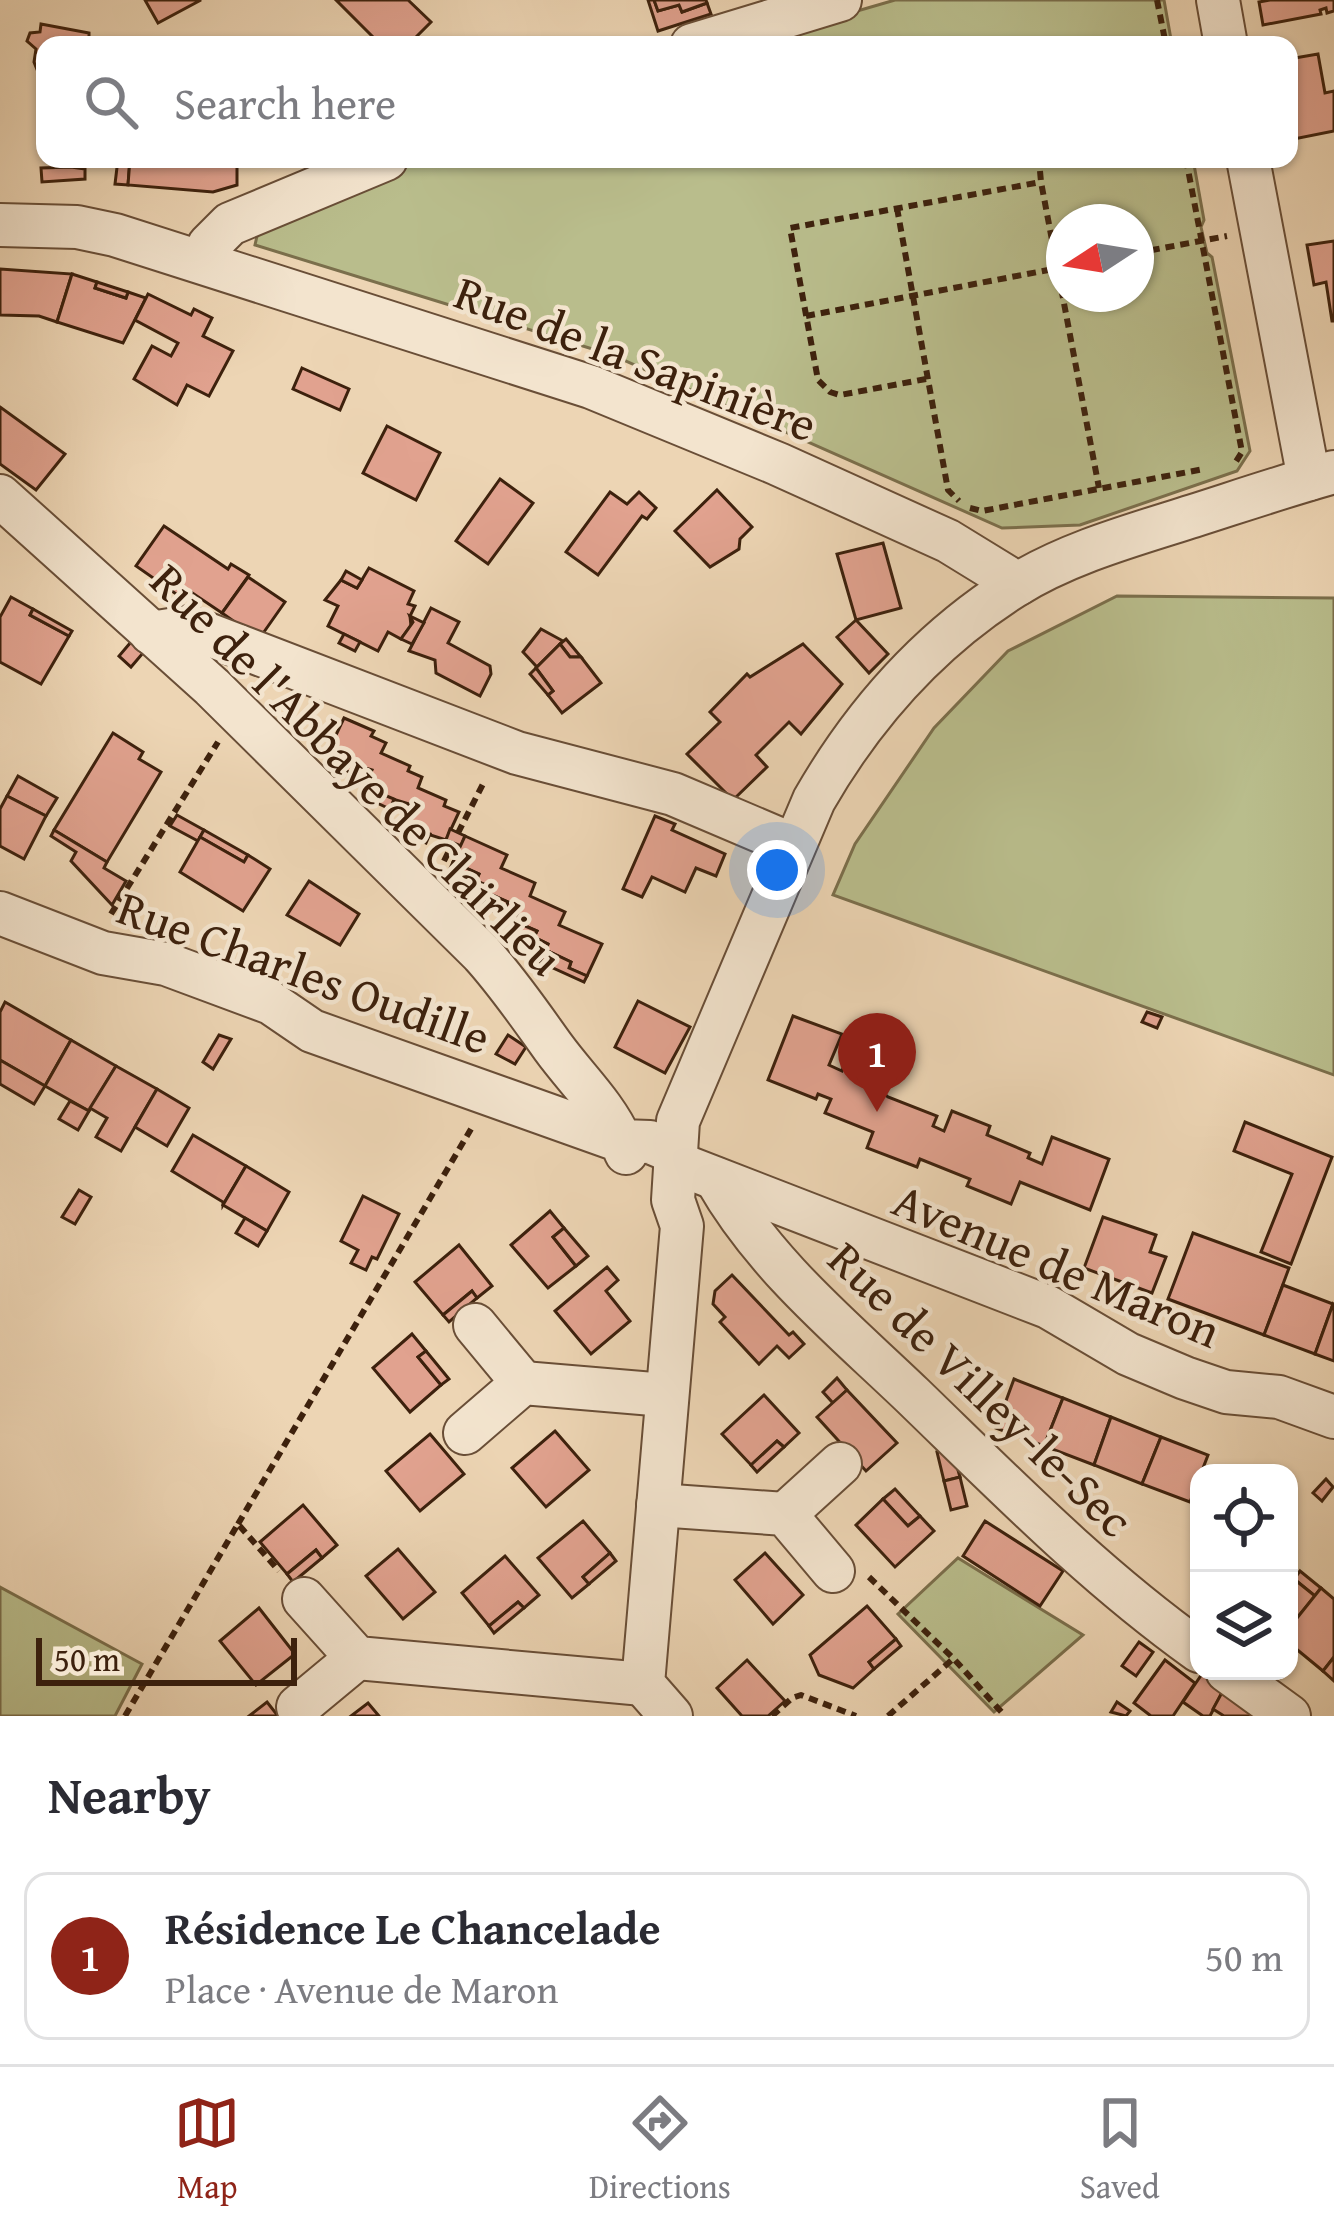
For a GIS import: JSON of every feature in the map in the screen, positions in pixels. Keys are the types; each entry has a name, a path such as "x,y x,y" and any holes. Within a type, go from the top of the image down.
{"street":[{"path":"721,36 839,0"},
{"path":"1217,0 1224,36"},
{"path":"203,262 209,244 230,224 364,168"},
{"path":"671,1716 643,1684 682,1226 673,1200 678,1121 793,845 838,758 897,683 950,633 1018,584 1137,533 1321,476 1250,168"},
{"name":"Rue de la Sapinière","path":"0,225 77,227 507,358 674,419 948,541 1018,584"},
{"name":"Rue de l'Abbaye de Clairlieu","path":"0,496 237,712 482,954 606,1109 621,1141"},
{"path":"152,633 190,627 501,746 674,794 793,845"},
{"name":"Rue Charles Oudille","path":"0,913 89,947 166,964 271,1003 312,1030 621,1141"},
{"name":"Rue Charles Oudille","path":"499,1097 541,1077 554,1047"},
{"path":"621,1141 650,1142 669,1150 676,1163"},
{"name":"Avenue de Maron","path":"676,1163 1048,1307 1128,1354 1185,1378 1226,1392 1279,1397 1334,1417"},
{"path":"682,1226 707,1217 716,1179"},
{"name":"Rue de Villey-le-Sec","path":"716,1179 741,1222 768,1254 882,1366 1100,1576 1190,1644"},
{"path":"475,1325 523,1383 665,1395"},
{"path":"465,1433 523,1383"},
{"path":"785,1514 840,1464"},
{"path":"658,1505 785,1514 833,1570"},
{"path":"304,1599 358,1658 562,1696 643,1684"},
{"path":"298,1707 358,1658"},
{"path":"1239,1680 1289,1716"}],"path":[{"path":"1157,0 1164,36"},
{"path":"1042,168 1046,204"},
{"path":"1188,168 1242,452 1233,464"},
{"path":"928,379 841,395 818,380 790,228 1041,182"},
{"path":"897,208 953,497 982,511 1210,468"},
{"path":"1154,249 1261,230"},
{"path":"806,316 1046,271"},
{"path":"1069,312 1099,488"},
{"path":"89,947 237,712"},
{"path":"458,832 501,746"},
{"path":"125,1716 499,1097"},
{"path":"238,1524 304,1599"},
{"path":"833,1570 850,1556 1005,1716"},
{"path":"888,1716 954,1659"},
{"path":"772,1716 801,1695 856,1716"}],"green space":[{"path":"895,0 1164,0 1170,36 771,36"},
{"path":"398,168 1195,168 1204,220 1201,227 1212,257 1250,451 1237,471 1080,525 1002,528 612,355 255,245 260,223"},
{"path":"1117,596 1334,598 1334,1075 833,895 855,844 934,728 1008,651"},
{"path":"958,1558 1083,1635 994,1712 898,1614"},
{"path":"0,1587 142,1664 115,1716 0,1716"}],"building":[{"path":"145,0 201,0 158,23"},
{"path":"336,0 408,0 431,22 417,36 372,36"},
{"path":"648,0 654,0 658,11 679,5 682,12 707,3 711,14 658,31"},
{"path":"654,0 707,3 682,12 679,5 658,11"},
{"path":"1334,0 1334,11 1327,13 1326,8 1321,14 1263,25 1259,2"},
{"path":"41,24 89,36 36,36 36,49 27,41 30,33 40,32"},
{"path":"1318,54 1325,93 1334,91 1334,131 1298,138 1298,57"},
{"path":"41,168 85,169 85,179 42,182"},
{"path":"117,168 129,168 128,185 115,184"},
{"path":"129,168 237,168 237,185 213,192 128,185"},
{"path":"1334,241 1332,321 1326,282 1314,285 1307,245"},
{"path":"0,269 72,274 57,322 39,316 0,315"},
{"path":"72,274 97,282 95,288 126,298 128,292 146,298 123,343 57,322"},
{"path":"97,282 128,292 126,298 95,288"},
{"path":"148,294 191,315 194,309 212,318 203,336 233,351 209,396 187,385 177,405 134,379 152,346 171,356 178,343 135,320"},
{"path":"302,368 349,389 340,410 293,389"},
{"path":"0,407 65,454 36,490 0,464"},
{"path":"387,426 440,453 416,500 363,473"},
{"path":"500,479 533,503 488,564 456,541"},
{"path":"717,490 752,527 740,539 739,549 710,567 675,531"},
{"path":"610,492 627,504 639,492 656,508 647,519 642,516 598,575 566,552"},
{"path":"164,526 228,569 231,564 249,575 222,613 185,588 179,596 136,566"},
{"path":"883,543 901,608 856,620 837,554"},
{"path":"369,568 414,591 408,604 415,606 411,626 401,639 388,632 378,651 328,626 338,606 325,600 341,580 357,588"},
{"path":"346,571 362,580 357,588 341,580"},
{"path":"248,577 285,602 259,639 222,613"},
{"path":"11,597 33,609 30,615 69,636 41,684 0,662 0,617"},
{"path":"431,608 459,622 448,643 490,666 480,696 436,673 435,660 409,651"},
{"path":"33,609 72,631 69,636 30,615"},
{"path":"410,616 424,623 412,644 401,639 413,622"},
{"path":"856,620 888,654 869,673 837,637"},
{"path":"541,629 563,641 537,667 523,652"},
{"path":"344,634 360,642 355,651 339,643"},
{"path":"566,639 581,657 570,657 560,644"},
{"path":"131,642 143,653 131,667 119,656"},
{"path":"560,644 570,657 581,657 601,683 562,713 536,668"},
{"path":"803,644 842,684 801,734 789,722 756,755 767,767 733,800 687,754 720,722 710,712 747,674 750,677"},
{"path":"536,668 553,691 548,695 530,674"},
{"path":"344,718 374,731 371,736 386,743 381,753 410,766 408,771 422,777 418,788 446,800 444,806 459,812 446,840 399,825 409,804 363,790 372,770 326,756"},
{"path":"113,733 143,752 139,759 161,772 107,862 54,830"},
{"path":"326,756 358,764 354,774 325,761"},
{"path":"18,776 57,798 46,816 7,796"},
{"path":"363,790 394,799 390,809 360,795"},
{"path":"7,796 46,816 24,859 0,846 0,809"},
{"path":"177,815 204,830 198,841 170,826"},
{"path":"655,816 675,824 672,830 725,854 716,876 696,868 685,892 652,877 642,897 623,889"},
{"path":"399,825 430,834 426,843 397,830"},
{"path":"450,829 465,836 461,846 446,840"},
{"path":"54,830 107,862 104,868 126,881 112,905 71,861 76,852 51,836"},
{"path":"204,830 248,855 244,862 200,837"},
{"path":"465,836 507,855 501,868 535,883 530,896 565,912 559,925 602,944 587,976 546,950 548,944 534,937 537,931 516,922 519,916 505,909 508,902 476,881 479,874 453,862"},
{"path":"200,837 244,862 248,855 270,869 243,911 180,872"},
{"path":"453,862 479,874 476,881 491,887 488,893 447,875"},
{"path":"309,881 359,914 340,945 287,915"},
{"path":"488,893 508,902 505,909 519,916 516,922 483,906"},
{"path":"516,922 537,931 534,937 548,944 546,950 511,934"},
{"path":"546,950 571,962 569,968 587,976 584,982 540,962"},
{"path":"638,1001 690,1027 665,1073 615,1047"},
{"path":"5,1002 71,1040 45,1086 0,1060 0,1012"},
{"path":"1147,1012 1162,1017 1157,1028 1142,1022"},
{"path":"793,1016 842,1034 829,1065 842,1071 845,1062 888,1097 937,1116 933,1126 944,1131 952,1111 990,1126 987,1135 1030,1153 1028,1158 1042,1164 1052,1137 1109,1159 1090,1210 1020,1182 1011,1204 967,1186 970,1179 920,1159 917,1167 867,1148 873,1132 825,1113 831,1099 818,1094 816,1099 768,1080"},
{"path":"219,1035 231,1039 213,1069 203,1062"},
{"path":"508,1035 526,1047 515,1064 496,1054"},
{"path":"71,1040 116,1066 89,1111 45,1086"},
{"path":"0,1060 45,1086 34,1104 0,1084"},
{"path":"116,1066 157,1089 121,1151 96,1137 107,1118 90,1108"},
{"path":"157,1089 189,1108 167,1146 135,1127"},
{"path":"70,1101 89,1111 78,1130 59,1119"},
{"path":"1245,1122 1332,1157 1291,1264 1261,1252 1292,1174 1234,1151"},
{"path":"193,1135 246,1166 223,1205 172,1171"},
{"path":"246,1166 289,1192 267,1231 223,1205"},
{"path":"79,1190 91,1197 75,1224 62,1217"},
{"path":"363,1196 399,1214 377,1259 372,1257 366,1270 351,1263 358,1250 341,1241"},
{"path":"550,1211 564,1228 553,1237 576,1266 548,1288 511,1245"},
{"path":"1103,1217 1156,1235 1150,1252 1166,1257 1152,1293 1084,1268"},
{"path":"245,1218 267,1231 258,1246 236,1233"},
{"path":"564,1228 588,1256 576,1266 553,1237"},
{"path":"1193,1233 1289,1268 1264,1335 1168,1299"},
{"path":"459,1245 492,1286 477,1298 472,1291 443,1315 415,1282"},
{"path":"607,1267 618,1280 606,1291 630,1321 591,1354 555,1311"},
{"path":"732,1275 789,1335 793,1332 804,1344 789,1358 777,1346 759,1364 720,1322 725,1317 713,1304 715,1291"},
{"path":"1283,1285 1333,1304 1315,1354 1264,1335"},
{"path":"472,1291 477,1298 449,1322 443,1315"},
{"path":"1334,1305 1334,1361 1315,1354"},
{"path":"412,1334 426,1351 418,1357 441,1385 410,1412 373,1368"},
{"path":"426,1351 449,1379 441,1385 418,1357"},
{"path":"837,1378 847,1390 833,1403 823,1392"},
{"path":"1014,1379 1063,1398 1044,1446 996,1428"},
{"path":"847,1390 897,1443 866,1471 817,1417"},
{"path":"764,1395 799,1433 784,1447 777,1441 751,1465 722,1434"},
{"path":"1063,1398 1111,1417 1094,1465 1044,1446"},
{"path":"1111,1417 1161,1437 1142,1484 1094,1465"},
{"path":"555,1431 589,1470 546,1507 512,1468"},
{"path":"430,1434 464,1474 420,1511 386,1471"},
{"path":"1161,1437 1208,1455 1205,1464 1190,1464 1190,1502 1142,1484"},
{"path":"777,1441 784,1447 757,1472 751,1465"},
{"path":"952,1449 960,1477 944,1481 937,1452"},
{"path":"960,1477 967,1506 951,1510 944,1481"},
{"path":"1326,1479 1333,1487 1322,1501 1313,1493"},
{"path":"895,1489 920,1516 908,1526 883,1499"},
{"path":"883,1499 908,1526 920,1516 934,1531 895,1567 856,1525"},
{"path":"303,1505 337,1545 322,1558 316,1550 287,1574 260,1542"},
{"path":"583,1521 610,1553 583,1577 589,1584 572,1598 538,1558"},
{"path":"985,1521 1063,1571 1040,1606 963,1556"},
{"path":"398,1549 435,1592 403,1619 366,1576"},
{"path":"316,1550 322,1558 293,1582 287,1574"},
{"path":"610,1553 616,1561 589,1584 583,1577"},
{"path":"765,1553 803,1595 773,1624 735,1580"},
{"path":"505,1556 539,1595 524,1608 518,1602 489,1626 462,1593"},
{"path":"1298,1574 1321,1588 1315,1596 1298,1582"},
{"path":"1298,1582 1315,1596 1298,1617"},
{"path":"1321,1588 1334,1599 1334,1657 1323,1671 1298,1650 1298,1617"},
{"path":"518,1602 524,1608 494,1633 489,1626"},
{"path":"867,1606 896,1639 869,1662 874,1669 853,1688 819,1675 810,1655"},
{"path":"259,1608 295,1654 256,1685 220,1641"},
{"path":"896,1639 901,1646 874,1669 869,1662"},
{"path":"1139,1642 1153,1652 1136,1676 1122,1666"},
{"path":"1334,1657 1334,1681 1323,1671"},
{"path":"747,1660 785,1701 768,1716 742,1716 717,1688"},
{"path":"1165,1660 1195,1683 1173,1716 1151,1716 1134,1703"},
{"path":"1198,1680 1213,1680 1225,1687 1210,1716 1183,1702"},
{"path":"1225,1687 1267,1716 1224,1716 1213,1709"},
{"path":"267,1702 278,1716 249,1716"},
{"path":"1117,1702 1130,1711 1126,1716 1111,1712"},
{"path":"368,1703 379,1716 351,1716"}],"place":[{"name":"Résidence Le Chancelade","path":"877,1112"}]}
